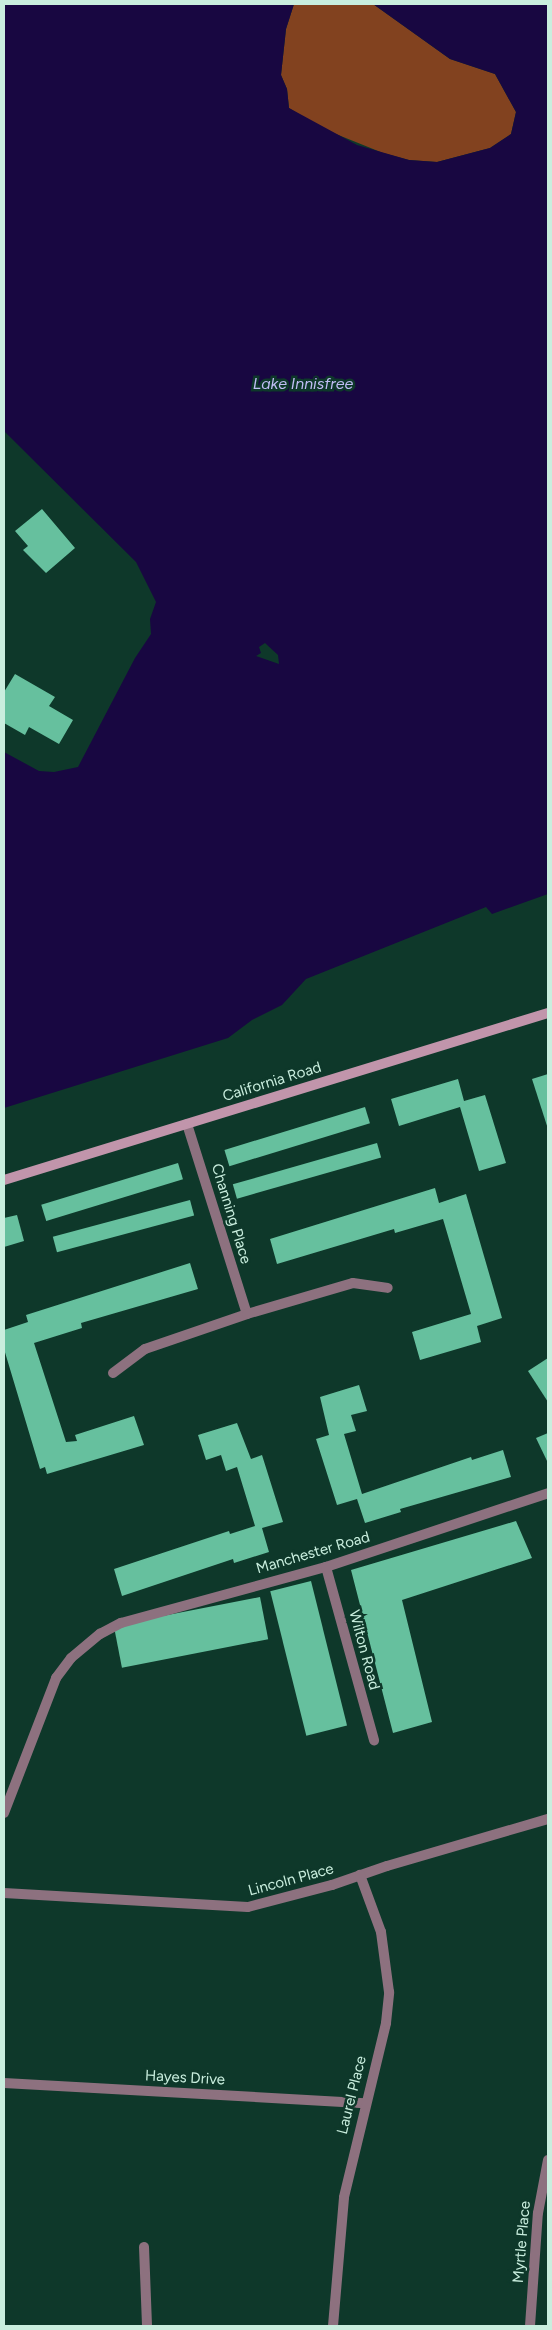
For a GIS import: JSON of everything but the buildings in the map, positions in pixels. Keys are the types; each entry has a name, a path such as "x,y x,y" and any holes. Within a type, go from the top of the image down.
{"main road":[{"name":"California Road","path":"4,1180 548,1013"}],"street":[{"name":"Channing Place","path":"187,1124 247,1314"},
{"path":"113,1373 145,1349 247,1314 353,1283 388,1288"},
{"name":"Manchester Road","path":"4,1813 56,1678 70,1658 88,1643 121,1623 326,1567 548,1493"},
{"name":"Wilton Road","path":"326,1567 374,1740"},
{"name":"Lincoln Place","path":"4,1893 241,1908 257,1906 548,1819"},
{"name":"Laurel Place","path":"333,2326 339,2232 364,2103 386,2023 389,1992 381,1932 360,1875"},
{"name":"Hayes Drive","path":"4,2083 364,2103"},
{"name":"Myrtle Place","path":"530,2326 538,2213 548,2160"},
{"path":"144,2247 147,2326"}],"shaded area":[{"path":"294,4 373,4 450,59 495,74 516,112 511,134 490,148 437,162 409,160 383,153 321,128 289,108 287,89 281,75 286,29"}],"water":[{"name":"Lake Innisfree","path":"4,4 294,4 286,29 281,75 287,89 289,108 357,145 409,160 437,162 490,148 511,134 516,112 495,74 450,59 373,4 548,4 548,894 492,914 486,907 306,979 282,1005 252,1020 228,1038 4,1108 4,752 39,771 54,772 78,767 135,658 151,634 150,619 156,602 136,562 4,431","holes":["265,643 278,655 279,664 256,656 261,653 259,647"]}]}
